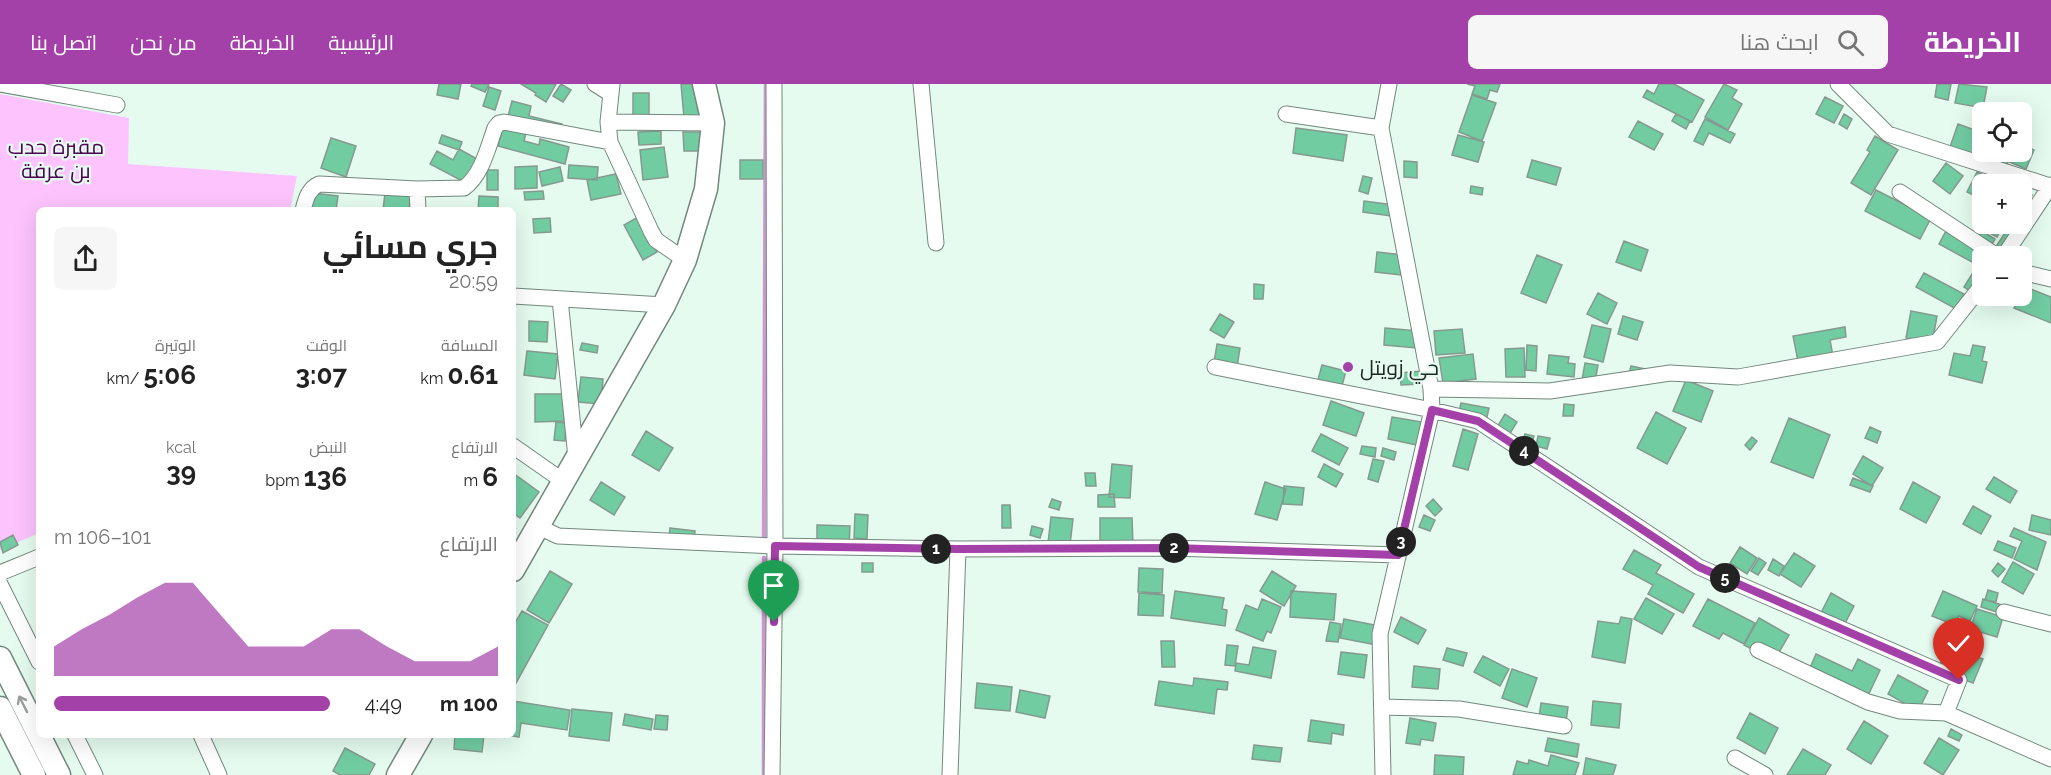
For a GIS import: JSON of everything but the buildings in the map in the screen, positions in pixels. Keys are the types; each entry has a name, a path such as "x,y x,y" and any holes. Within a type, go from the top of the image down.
{"street":[{"path":"0,84 117,105"},
{"path":"595,84 611,89 608,122 610,142 651,231 663,246 685,260"},
{"path":"516,564 664,305 685,260 706,189 713,123 704,84"},
{"path":"772,775 775,546 774,84"},
{"path":"921,84 936,243"},
{"path":"1383,775 1380,634 1432,410 1431,389 1381,128 1389,84"},
{"path":"1838,84 1888,134 2051,186 2011,246"},
{"path":"1287,114 1381,128"},
{"path":"304,207 308,194 313,187 319,184 417,189 464,188 477,174 499,123 504,122 610,142"},
{"path":"608,122 713,123"},
{"path":"417,189 418,207"},
{"path":"1900,192 1982,246"},
{"path":"2032,274 2051,279"},
{"path":"516,296 664,305"},
{"path":"1431,389 1550,391 1670,372 1738,377 1937,342 1972,298"},
{"path":"561,299 576,458"},
{"path":"1215,367 1478,421 1699,567 1959,680 1946,713"},
{"path":"516,448 563,481"},
{"path":"537,526 558,536 775,546 958,549 1171,548 1398,555"},
{"path":"950,775 958,549"},
{"path":"0,573 36,558"},
{"path":"0,584 36,656"},
{"path":"2004,612 2051,624"},
{"path":"1758,650 1868,702 1900,711 1946,713 2051,759"},
{"path":"0,658 36,729"},
{"path":"1382,707 1459,709 1564,726"},
{"path":"0,708 34,775"},
{"path":"40,738 59,775"},
{"path":"76,738 95,775"},
{"path":"202,738 219,775"},
{"path":"398,775 419,738"},
{"path":"1735,758 1764,775"}],"green space":[{"name":"مقبرة حدب بن عرفة","path":"0,94 129,118 128,164 297,176 291,207 36,207 36,534 0,550"}],"waterway":[{"path":"764,541 766,84"},
{"path":"764,558 764,775"}],"place":[{"name":"حي زويتل","path":"1348,367"}],"route":[{"path":"774,622 775,546 958,549 1171,548 1398,555 1432,410 1478,421 1699,567 1959,680"}]}
